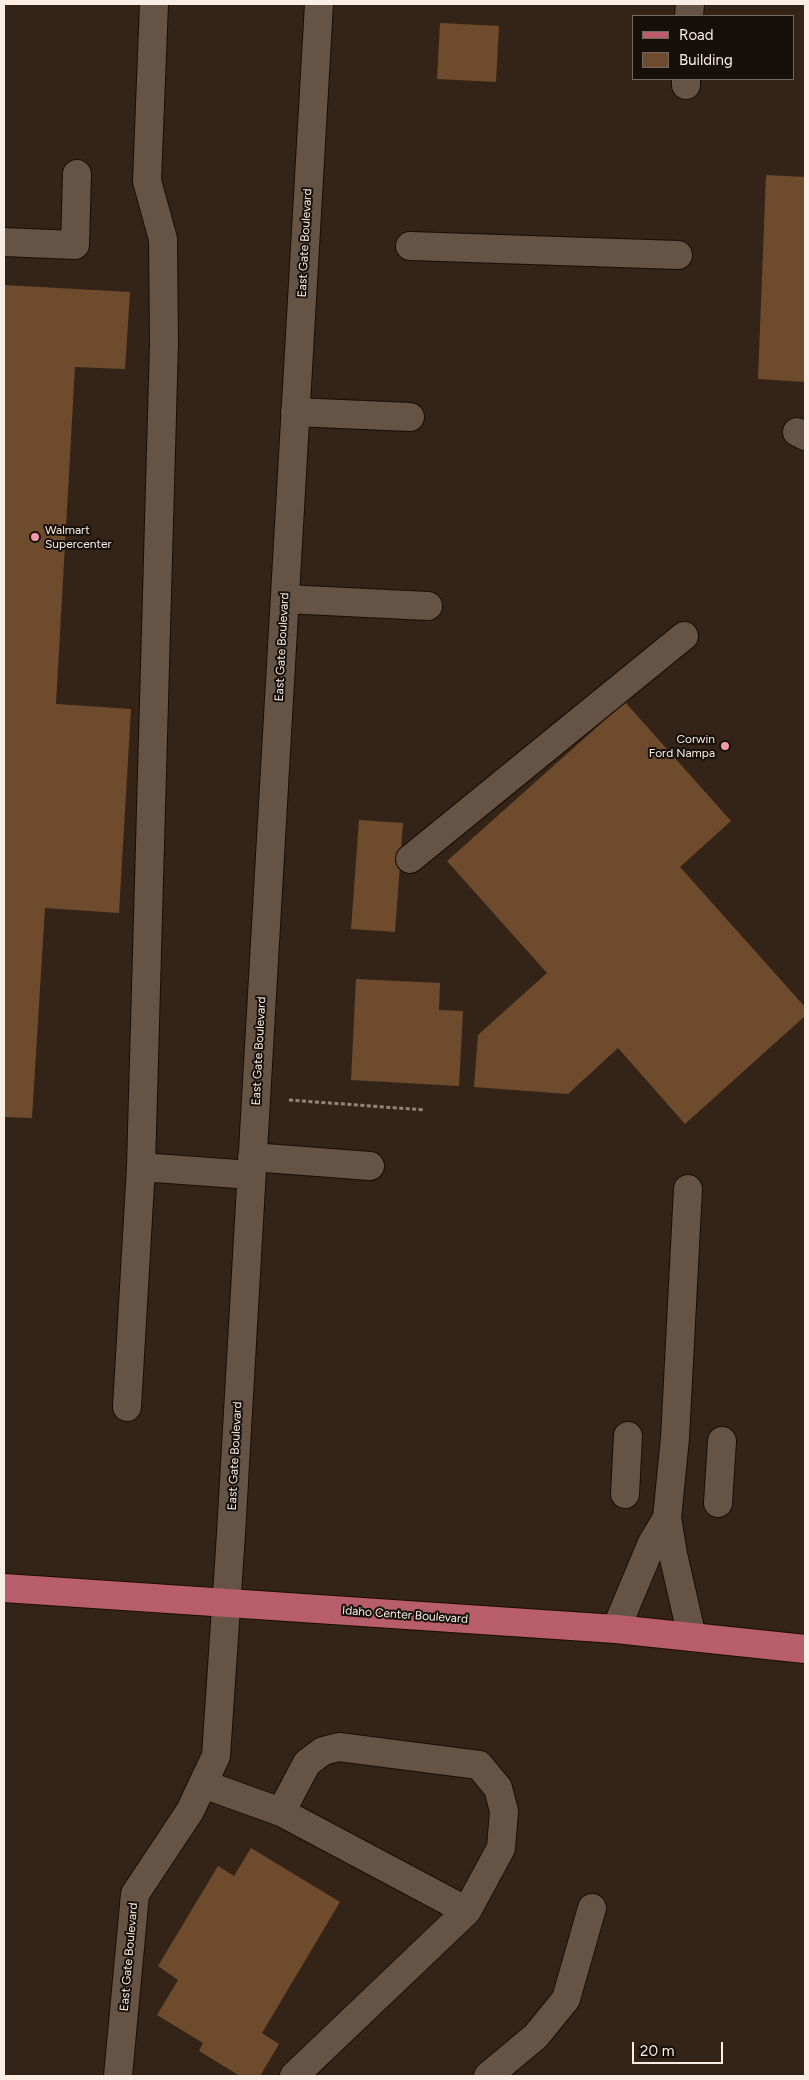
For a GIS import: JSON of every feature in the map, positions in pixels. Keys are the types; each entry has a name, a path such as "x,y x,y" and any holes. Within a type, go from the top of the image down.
{"main road":[{"name":"Idaho Center Boulevard","path":"4,1588 227,1601 438,1618 616,1629 805,1649"}],"street":[{"path":"127,1407 141,1167 164,343 162,239 147,181 154,4"},
{"name":"East Gate Boulevard","path":"118,2076 135,1894 190,1810 216,1756 227,1601 319,4"},
{"path":"4,242 75,245 77,174"},
{"path":"410,246 678,255"},
{"path":"295,412 410,417"},
{"path":"284,599 428,606"},
{"path":"410,860 684,636"},
{"path":"141,1167 370,1166"},
{"path":"688,1189 675,1438 667,1518 673,1554 692,1636"},
{"path":"625,1494 628,1436"},
{"path":"718,1503 722,1441"},
{"path":"616,1629 652,1543 667,1518"},
{"path":"281,1812 307,1763 323,1751 339,1746 479,1765 498,1788 504,1811 501,1848 467,1911 294,2076"},
{"path":"203,1784 281,1812 467,1911"},
{"path":"488,2076 536,2036 566,1998 592,1908"}],"path":[{"path":"289,1100 425,1110"}],"building":[{"path":"440,23 499,26 496,82 437,79"},
{"path":"766,175 805,177 805,382 758,379"},
{"name":"Walmart Supercenter","path":"4,285 130,292 125,369 75,367 56,704 131,709 119,913 45,908 32,1118 4,1117"},
{"path":"625,702 731,821 680,867 805,1007 805,1016 685,1124 618,1048 568,1094 474,1087 478,1035 547,973 447,861"},
{"path":"359,820 403,823 395,932 351,929"},
{"path":"356,979 440,983 439,1010 463,1011 459,1086 351,1080"},
{"path":"251,1848 340,1902 262,2033 279,2044 260,2076 240,2076 199,2051 203,2043 157,2015 178,1980 158,1966 218,1866 234,1876"}],"place":[{"name":"Walmart Supercenter","path":"35,537"},
{"name":"Corwin Ford Nampa","path":"725,746"}]}
